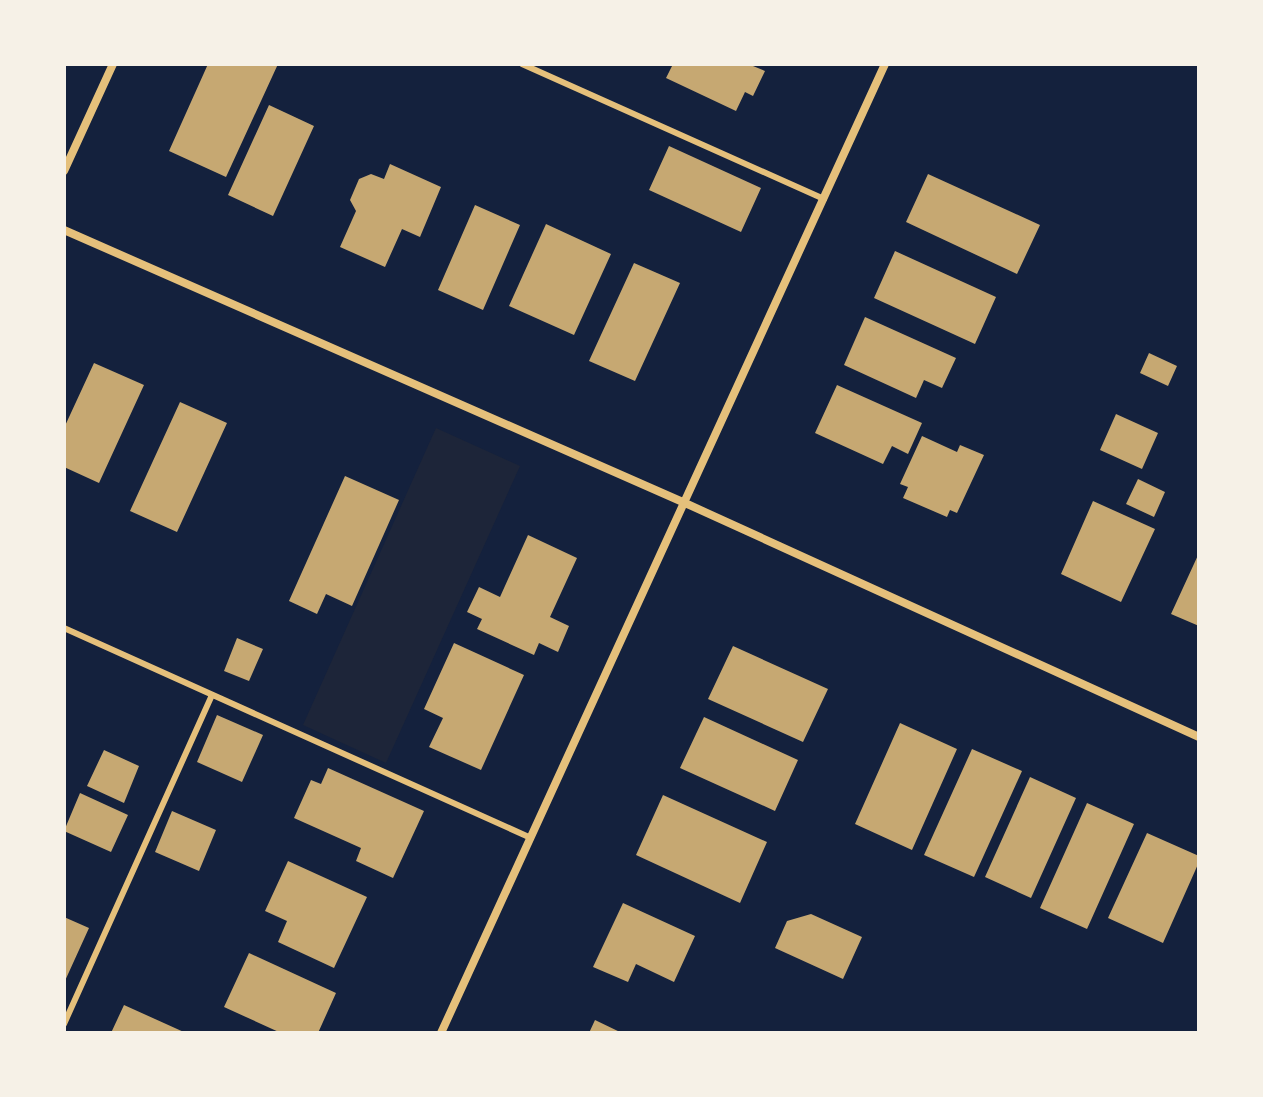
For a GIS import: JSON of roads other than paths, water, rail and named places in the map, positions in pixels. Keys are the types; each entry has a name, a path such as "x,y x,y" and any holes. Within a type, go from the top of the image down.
{"street":[{"path":"64,171 113,64"},
{"path":"441,1033 885,64"},
{"path":"64,230 685,503 1199,737"}],"lane":[{"path":"522,64 824,199"},
{"path":"64,628 531,838"},
{"path":"64,1024 212,695"}]}
